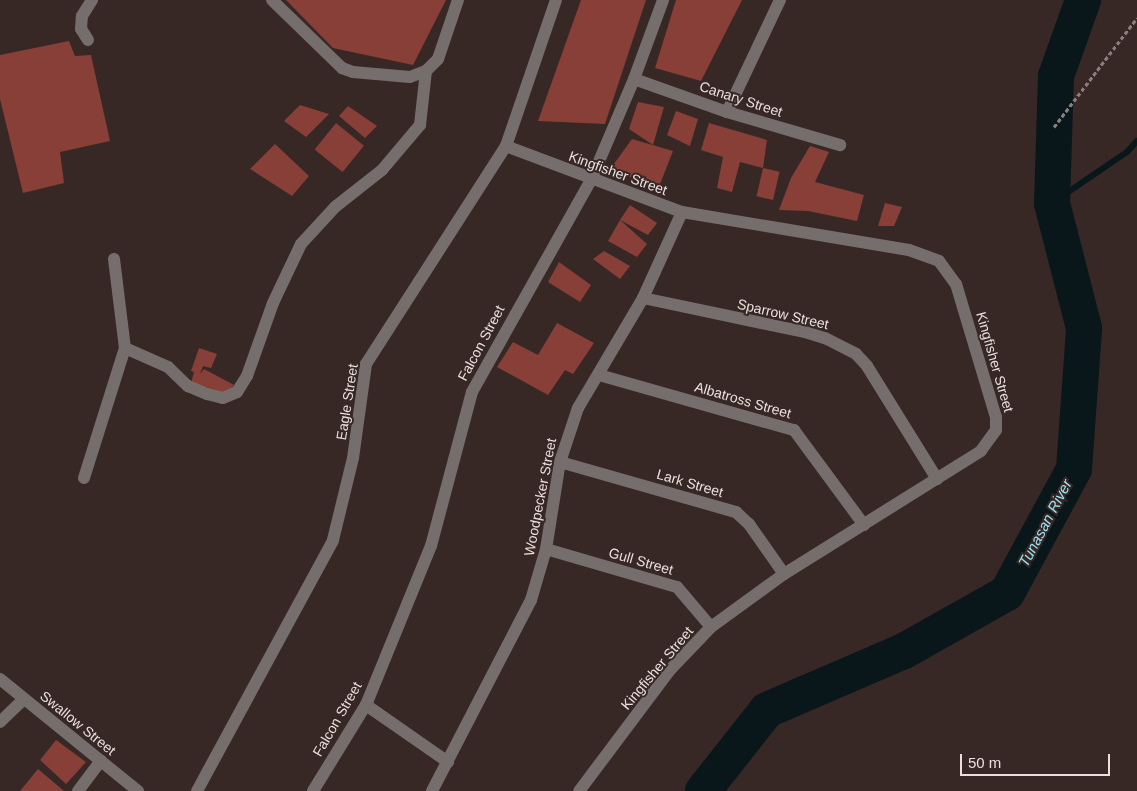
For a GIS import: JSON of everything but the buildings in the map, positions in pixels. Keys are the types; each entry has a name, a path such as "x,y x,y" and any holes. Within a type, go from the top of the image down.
{"street":[{"path":"88,40 80,29 82,16 92,0"},
{"path":"272,0 342,68 353,72 410,77 426,71 438,58 458,0"},
{"name":"Eagle Street","path":"197,791 333,540 353,458 366,364 506,146 556,0"},
{"name":"Falcon Street","path":"312,791 366,705 431,546 472,392 591,180 634,79 663,0"},
{"path":"727,112 780,0"},
{"path":"125,348 168,367 188,386 207,394 223,398 237,392 247,376 273,303 301,244 335,207 382,170 420,125 426,71"},
{"name":"Canary Street","path":"634,79 727,112 840,145"},
{"name":"Kingfisher Street","path":"506,146 591,180 682,212 909,250 939,261 956,284 996,417 996,430 985,446 864,525 784,574 711,627 670,670 579,791"},
{"name":"Woodpecker Street","path":"432,791 531,600 546,549 560,462 578,408 643,298 682,212"},
{"path":"84,478 125,348 114,259"},
{"name":"Sparrow Street","path":"643,298 805,332 825,338 856,354 867,366 936,479"},
{"name":"Albatross Street","path":"599,375 794,430 864,525"},
{"name":"Lark Street","path":"560,462 736,512 749,524 784,574"},
{"name":"Gull Street","path":"546,549 677,587 711,627"},
{"name":"Swallow Street","path":"0,679 138,791"},
{"path":"0,722 24,699"},
{"path":"366,705 448,762"},
{"path":"78,791 101,761"}],"path":[{"path":"1054,127 1137,18"}],"waterway":[{"name":"Tunasan River","path":"703,791 767,710 904,651 1007,593 1074,469 1084,328 1052,203 1056,76 1083,0"},
{"path":"1052,203 1127,152 1137,141"}]}
